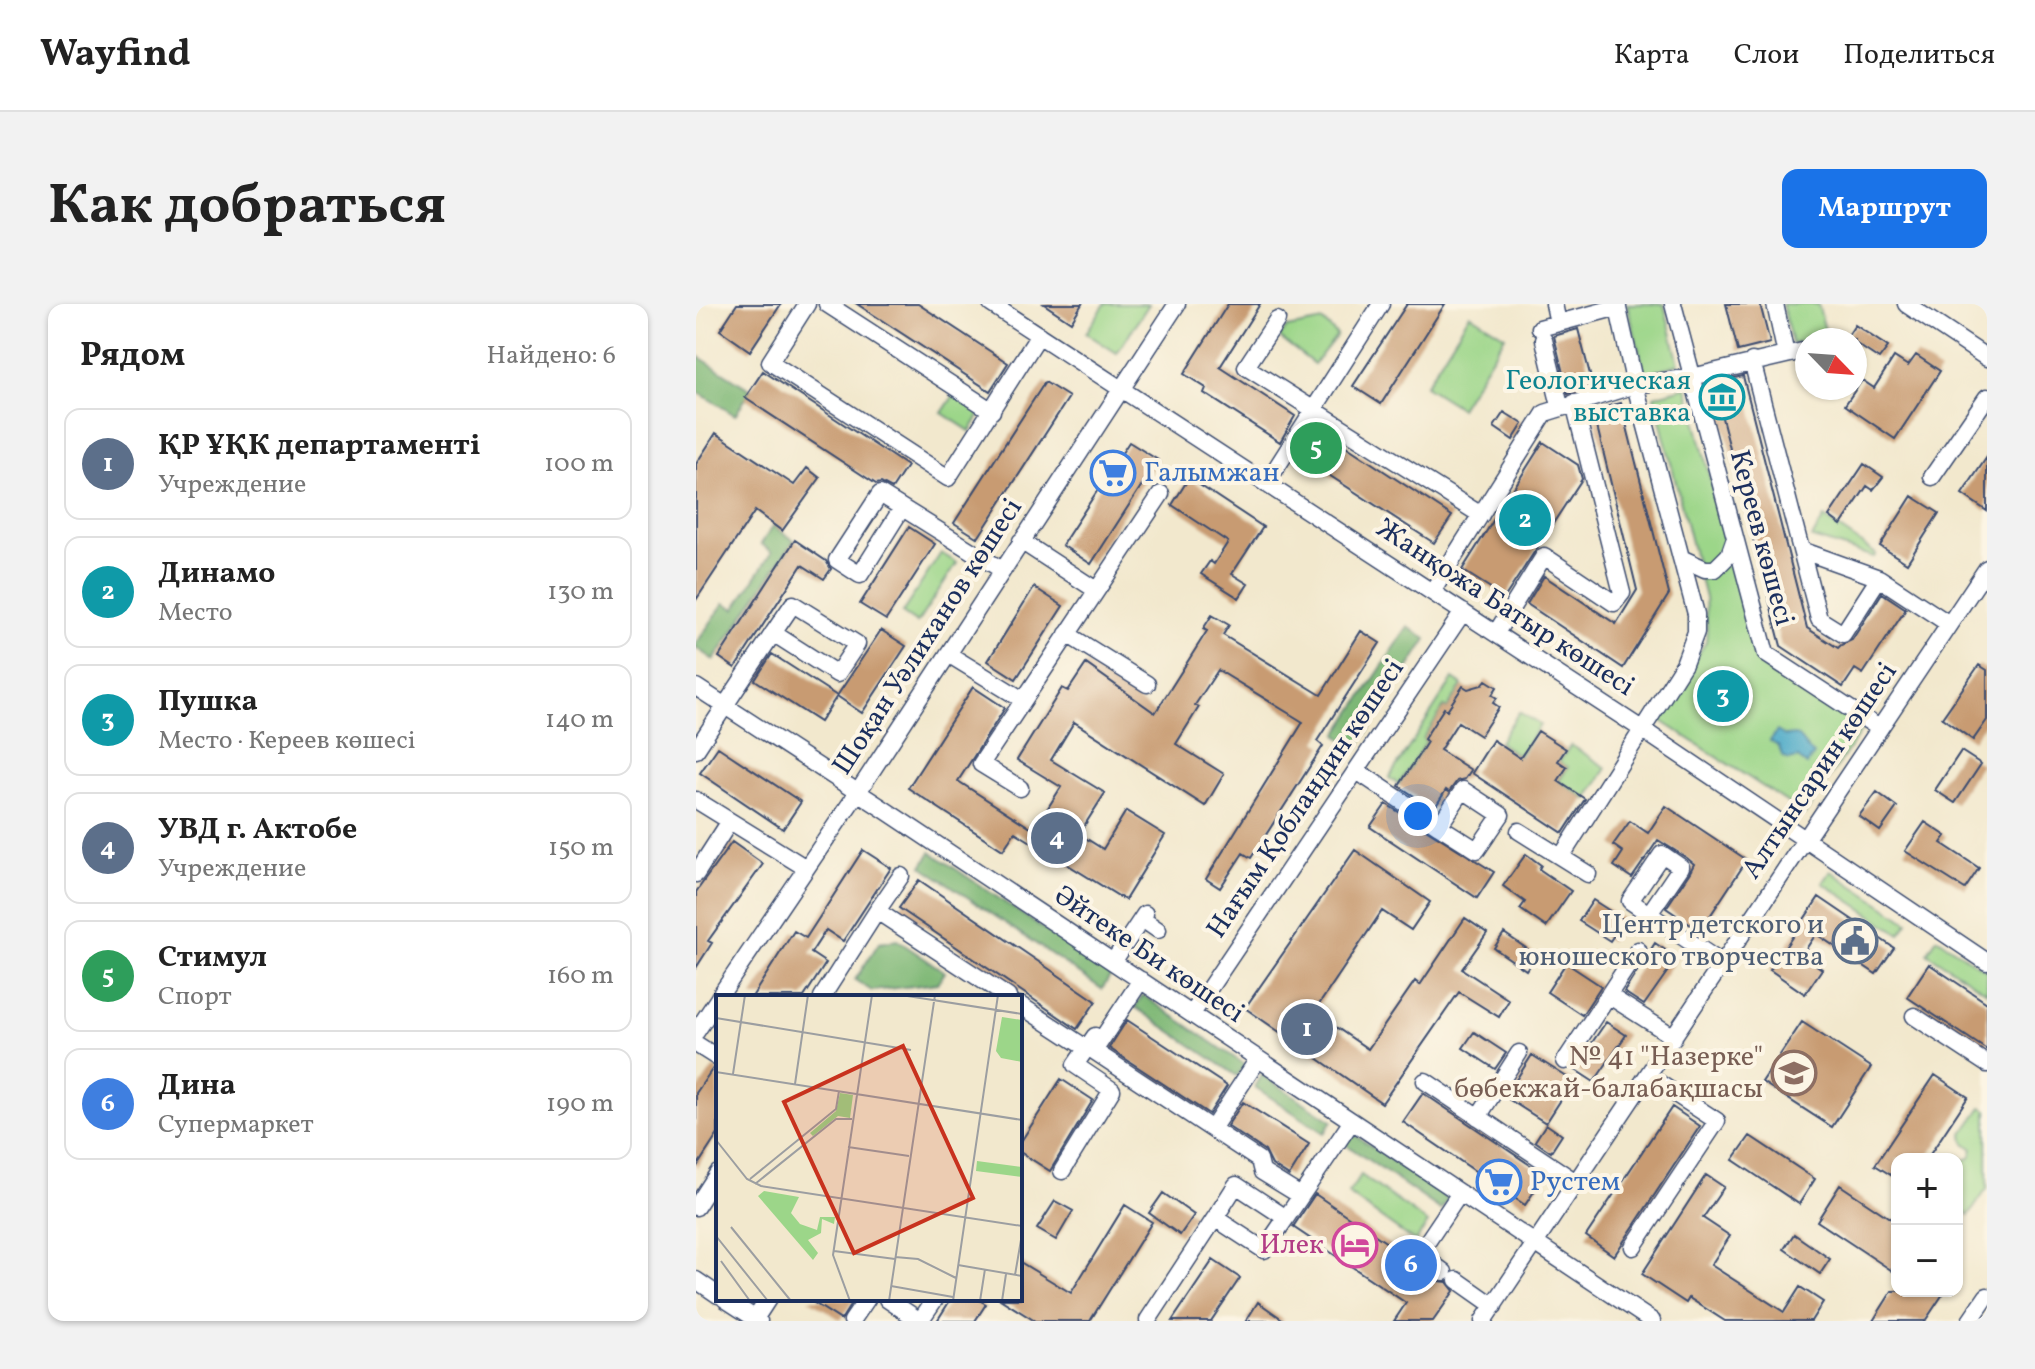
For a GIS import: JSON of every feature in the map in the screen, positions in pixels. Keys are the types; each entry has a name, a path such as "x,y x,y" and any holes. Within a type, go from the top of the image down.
{"street":[{"path":"807,304 770,362 948,478 1039,335"},
{"path":"827,304 992,411"},
{"name":"Жанқожа Батыр көшесі","path":"991,304 1643,730 1987,962"},
{"name":"Шоқан Уәлиханов көшесі","path":"721,995 858,792 1177,304"},
{"path":"1266,484 1381,304"},
{"path":"1554,304 1558,323"},
{"name":"Кереев көшесі","path":"1673,304 1766,654 1879,728"},
{"path":"1775,304 1786,355"},
{"path":"1905,304 1987,358"},
{"path":"1496,633 1544,556 1614,603 1622,593 1567,404 1542,334 1558,323 1617,305 1696,614 1696,632 1684,664 1561,857"},
{"path":"1277,320 1246,367 1481,515"},
{"path":"1432,592 1545,413 1635,385 1692,377 1795,353"},
{"path":"1752,361 1819,619 1843,634 1879,578"},
{"path":"1932,477 1987,397"},
{"path":"902,508 860,575 837,560 880,494 1002,570"},
{"path":"1020,788 981,764 1161,494"},
{"path":"1681,558 1705,569 1715,569 1729,555 1735,538"},
{"path":"1021,541 1096,590"},
{"path":"1801,550 1879,578 1949,624"},
{"name":"Алтынсарин көшесі","path":"1483,1321 1987,568"},
{"path":"696,750 724,706 773,633 793,604 857,644 837,674 773,633"},
{"name":"Нағым Қобландин көшесі","path":"1192,1014 1463,612"},
{"path":"1067,634 1147,684"},
{"path":"948,654 1023,700"},
{"name":"Әйтеке Би көшесі","path":"696,687 1652,1321"},
{"path":"1357,771 1439,826"},
{"path":"696,800 806,868"},
{"path":"696,874 730,821"},
{"path":"1519,831 1588,874"},
{"path":"823,995 901,876"},
{"path":"877,911 1005,995"},
{"path":"1649,914 1723,964"},
{"path":"1113,962 1144,917 1158,930"},
{"path":"1565,1061 1638,950"},
{"path":"1062,1171 1112,1090 1075,1065 1137,978"},
{"path":"1137,978 1094,1051 1259,1160 1262,1172 1301,1196"},
{"path":"1608,995 1674,1037"},
{"name":"Шоқан Уәлиханов көшесі","path":"696,1032 716,1002"},
{"path":"1022,1006 1086,1048"},
{"path":"1914,1016 1987,1064"},
{"path":"696,1044 716,1057"},
{"path":"1478,1117 1519,1053"},
{"path":"1212,1129 1258,1059"},
{"path":"1633,1247 1717,1121 1648,1076"},
{"path":"1425,1081 1577,1183"},
{"path":"1215,1218 1264,1250 1352,1121"},
{"path":"696,1207 716,1176"},
{"path":"1148,1320 1236,1185 1286,1218"},
{"path":"1460,1193 1419,1254 1494,1306"},
{"path":"696,1280 716,1294"},
{"path":"1970,1321 1987,1296"},
{"path":"728,1301 757,1320 767,1301"},
{"path":"852,1321 866,1301"},
{"path":"890,1301 920,1321 934,1301"}],"green space":[{"path":"1105,304 1149,304 1117,353 1086,333"},
{"path":"1627,304 1664,304 1679,364 1645,373"},
{"path":"1782,304 1818,304 1824,328 1795,328 1795,343 1792,344"},
{"path":"1470,314 1505,336 1460,408 1425,386"},
{"path":"1323,321 1337,335 1314,364 1279,337 1287,328"},
{"path":"696,355 751,390 735,415 696,391"},
{"path":"1687,387 1751,642 1764,662 1863,728 1805,814 1657,718 1706,642 1705,598 1654,396"},
{"path":"954,395 981,413 970,431 942,413"},
{"path":"1824,518 1876,554 1874,557 1812,538"},
{"path":"773,526 794,540 714,660 696,648 696,644 724,603 735,609 772,552 761,544"},
{"path":"941,553 957,563 917,623 902,613"},
{"path":"1408,627 1427,639 1357,748 1337,735"},
{"path":"1453,679 1462,685 1423,739 1426,742 1399,784 1389,778"},
{"path":"1519,712 1540,725 1519,756 1499,742"},
{"path":"1571,745 1607,768 1587,799 1559,781 1568,767 1559,762"},
{"path":"931,852 1111,975 1102,989 922,866"},
{"path":"1831,871 1908,922 1900,934 1823,883"},
{"path":"1937,938 1987,971 1987,992 1927,953"},
{"path":"897,940 945,972 938,983 872,991 855,980 879,943"},
{"path":"1143,995 1245,1065 1237,1076 1135,1007"},
{"path":"1262,1075 1332,1121 1324,1133 1255,1087"},
{"path":"1982,1107 1987,1110 1987,1189 1969,1215 1963,1210 1963,1159 1970,1158 1973,1149 1964,1142 1963,1134"},
{"path":"1352,1133 1448,1199 1441,1210 1345,1144"},
{"path":"1361,1175 1428,1223 1415,1242 1348,1194"}],"water":[{"path":"1777,731 1785,736 1795,735 1814,754 1807,765 1798,758 1789,760 1782,756 1779,747 1770,741"}],"building":[{"path":"737,304 781,304 750,351 720,330"},
{"path":"857,304 918,304 1008,363 990,391"},
{"path":"1044,304 1082,304 1071,322"},
{"path":"1228,304 1260,304 1220,367 1295,416 1280,442 1204,393 1206,388 1184,374"},
{"path":"1407,304 1445,304 1381,404 1353,386"},
{"path":"1726,304 1760,304 1770,343 1738,351"},
{"path":"1578,329 1593,386 1568,394 1554,336"},
{"path":"1867,333 1888,347 1879,359 1867,351"},
{"path":"1916,355 1940,371 1895,439 1845,405 1848,400 1867,400 1867,383 1874,388 1894,357 1908,366"},
{"path":"763,371 907,466 892,489 881,483 876,484 745,398"},
{"path":"1743,376 1807,628 1838,648 1852,640 1882,593 1906,609 1863,674 1855,669 1843,687 1781,646 1713,383"},
{"path":"1045,382 1069,397 978,538 954,523"},
{"path":"1621,403 1669,594 1623,668 1527,604 1544,576 1616,624 1637,590 1593,410"},
{"path":"1504,412 1523,424 1513,440 1494,427"},
{"path":"1323,431 1452,516 1434,543 1304,459"},
{"path":"716,433 794,485 807,468 820,478 782,531 755,511 696,600 696,464"},
{"path":"1129,442 1158,460 1091,564 1062,545"},
{"path":"1543,442 1578,465 1582,479 1505,597 1462,570"},
{"path":"1987,457 1987,511 1962,494"},
{"path":"1864,464 1883,477 1873,490 1867,486 1841,525 1829,516"},
{"path":"1189,478 1263,527 1232,574 1248,584 1239,598 1201,574 1210,561 1214,564 1228,542 1172,505"},
{"path":"1912,496 1939,513 1907,563 1880,546"},
{"path":"909,527 935,544 886,620 860,604"},
{"path":"795,540 826,561 831,569 824,579 802,565 735,668 719,657"},
{"path":"1034,587 1063,606 1016,679 988,661"},
{"path":"1212,615 1229,625 1223,635 1321,695 1361,631 1380,643 1317,741 1323,746 1251,858 1243,853 1220,888 1206,879 1303,722 1218,670 1195,705 1199,707 1176,744 1224,774 1205,806 1074,722 1051,760 1105,793 1079,834 1103,849 1126,811 1165,835 1125,900 1015,832 1003,850 908,788 973,687 1005,708 958,781 1034,830 1061,787 1017,760 1062,688 1068,691 1086,664 1155,713 1207,631 1203,629"},
{"path":"881,630 906,646 862,713 837,696"},
{"path":"772,654 837,696 820,722 755,680"},
{"path":"1979,665 1987,670 1987,720 1973,740 1942,718"},
{"path":"1486,680 1497,687 1492,695 1497,698 1493,703 1499,707 1480,736 1458,722 1440,750 1471,770 1449,792 1446,790 1434,809 1399,786 1444,708 1447,710 1463,686 1468,689 1482,685"},
{"path":"1538,731 1566,749 1558,761 1567,767 1558,781 1585,799 1563,833 1472,773 1493,740 1520,758"},
{"path":"718,747 801,802 783,829 700,773"},
{"path":"1961,751 1981,764 1955,803 1935,790"},
{"path":"1877,792 1897,807 1880,831 1859,816"},
{"path":"1386,804 1494,872 1477,898 1370,827"},
{"path":"1666,806 1747,860 1700,931 1666,908 1694,864 1687,858 1658,840 1632,878 1614,866 1623,852 1613,845 1630,821 1648,833"},
{"path":"1925,822 1946,836 1941,843 1979,868 1965,889 1905,851"},
{"path":"732,842 763,864 708,941 712,943 696,968 696,892"},
{"path":"863,850 891,868 843,941 826,930 811,953 826,963 805,995 753,995 794,931 806,938"},
{"path":"1355,850 1430,902 1411,930 1382,911 1314,1012 1368,1049 1415,981 1420,985 1465,918 1487,933 1462,969 1509,1000 1499,1017 1459,992 1382,1103 1245,1008"},
{"path":"1526,854 1541,865 1539,869 1571,891 1546,927 1520,909 1525,902 1503,886"},
{"path":"919,880 1096,1001 1077,1029 899,908"},
{"name":"Центр детского и юношеского творчества","path":"1819,897 1894,948 1876,974 1816,934 1802,955 1822,969 1805,994 1770,970"},
{"path":"1593,900 1624,920 1610,941 1579,921"},
{"path":"1504,933 1536,955 1526,970 1494,948"},
{"path":"1655,943 1677,958 1644,1005 1624,992"},
{"path":"1566,963 1601,986 1582,1015 1547,992"},
{"path":"1929,964 1987,1003 1987,1050 1907,997"},
{"path":"1127,1020 1227,1086 1209,1114 1109,1048"},
{"path":"1606,1022 1626,1035 1594,1082 1574,1069"},
{"path":"1802,1022 1871,1067 1832,1127 1762,1082"},
{"path":"1474,1032 1506,1053 1495,1069 1463,1048"},
{"path":"1532,1055 1573,1081 1546,1123 1505,1097"},
{"path":"713,1068 716,1069 716,1137 696,1168 696,1093"},
{"path":"1935,1075 1968,1097 1931,1153 1891,1153 1891,1175 1875,1165"},
{"path":"1061,1079 1093,1100 1050,1171 1022,1153 1022,1140"},
{"path":"1423,1093 1545,1175 1525,1205 1403,1122"},
{"path":"1243,1102 1309,1144 1289,1176 1272,1165 1265,1151 1227,1126"},
{"path":"1672,1107 1700,1126 1614,1256 1586,1236"},
{"path":"1546,1124 1562,1135 1551,1152 1535,1141"},
{"path":"1750,1136 1815,1179 1799,1204 1733,1160"},
{"path":"1706,1175 1724,1187 1703,1218 1730,1236 1711,1265 1784,1312 1800,1287 1823,1302 1811,1321 1725,1321 1689,1298 1686,1303 1642,1274"},
{"path":"1840,1185 1891,1219 1891,1270 1817,1221"},
{"path":"1163,1193 1194,1215 1180,1235 1149,1213"},
{"name":"Илек","path":"1315,1194 1438,1281 1447,1282 1454,1291 1433,1321 1394,1321 1406,1303 1293,1227"},
{"path":"1055,1201 1073,1211 1056,1240 1037,1229"},
{"path":"1125,1205 1152,1222 1090,1321 1035,1321 1003,1301 1022,1301 1022,1263 1071,1293"},
{"path":"1794,1234 1830,1259 1820,1274 1784,1249"},
{"path":"1213,1260 1240,1278 1211,1321 1172,1321"},
{"path":"1891,1293 1891,1297 1941,1297 1925,1321 1873,1321"},
{"path":"811,1301 853,1301 841,1320"},
{"path":"950,1301 981,1301 986,1304 975,1321 937,1321"},
{"path":"1258,1302 1285,1321 1246,1321"}],"place":[{"name":"Геологическая выставка","path":"1722,397"},
{"name":"Стимул","path":"1316,448"},
{"name":"Галымжан","path":"1113,473"},
{"name":"Динамо","path":"1525,520"},
{"name":"Пушка","path":"1723,696"},
{"name":"УВД г. Актобе","path":"1057,838"},
{"name":"Центр детского и юношеского творчества","path":"1855,941"},
{"name":"ҚР ҰҚК департаменті","path":"1307,1029"},
{"name":"№ 41 \"Назерке\" бөбекжай-балабақшасы","path":"1794,1073"},
{"name":"Рустем","path":"1499,1182"},
{"name":"Илек","path":"1355,1245"},
{"name":"Дина","path":"1411,1265"}]}
